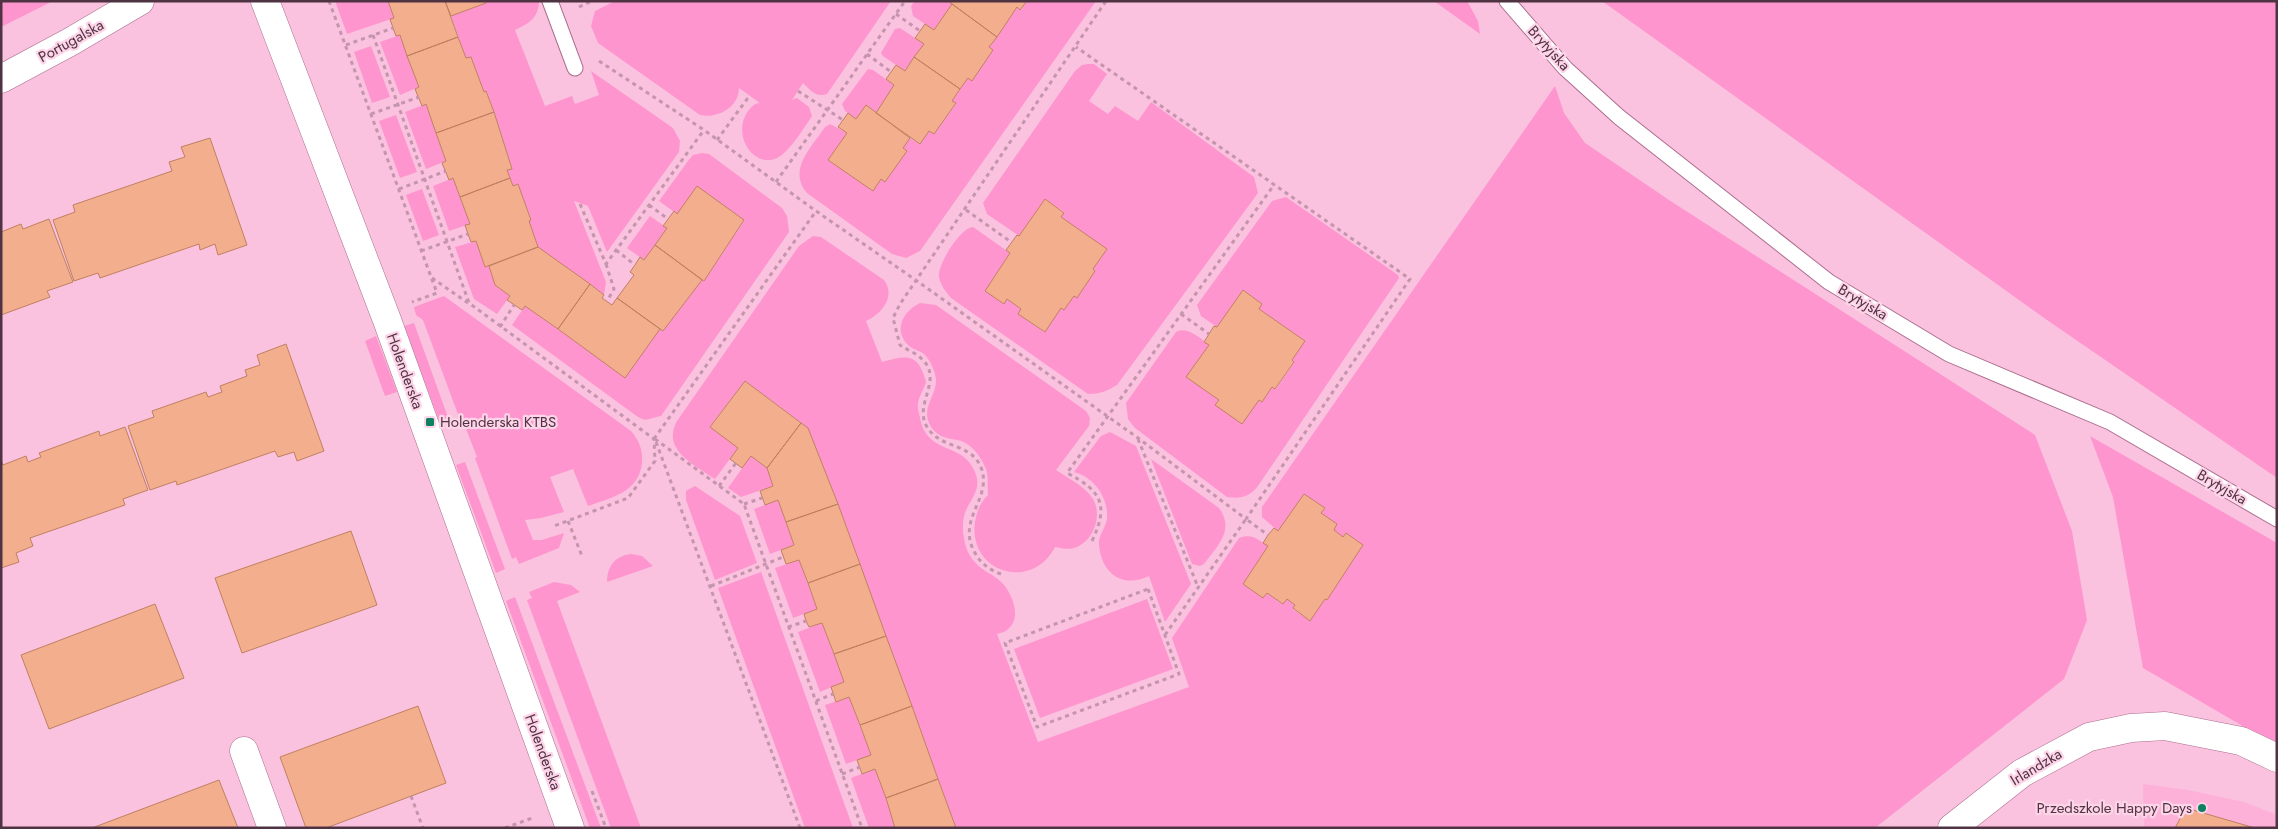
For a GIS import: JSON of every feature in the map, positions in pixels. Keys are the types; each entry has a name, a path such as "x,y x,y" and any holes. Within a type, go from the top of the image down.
{"street":[{"name":"Portugalska","path":"1,79 140,1"},
{"name":"Holenderska","path":"265,1 390,330 570,828"},
{"name":"Irlandzka","path":"1952,828 2022,773 2089,737 2131,728 2165,726 2242,741 2277,758"},
{"path":"244,751 272,828"}],"lane":[{"path":"550,1 575,68"},
{"name":"Brytyjska","path":"1507,1 1565,68 1618,117 1829,282 1949,354 2110,422 2277,519"}],"path":[{"path":"330,1 437,293 435,294"},
{"path":"775,182 905,1"},
{"path":"1001,574 991,571 976,555 968,534 969,522 984,484 981,468 965,449 941,442 932,435 925,423 923,403 930,388 930,374 922,360 900,345 893,318 1106,1"},
{"path":"896,14 920,31"},
{"path":"346,45 393,28"},
{"path":"373,35 469,303"},
{"path":"1076,47 1410,279 1165,636"},
{"path":"867,54 891,72"},
{"path":"592,56 704,130 816,211 917,280 1138,438 1268,535"},
{"path":"798,91 843,120"},
{"path":"717,140 750,95"},
{"path":"371,114 419,97"},
{"path":"606,264 704,130"},
{"path":"398,189 446,171"},
{"path":"1092,541 1102,521 1101,505 1091,488 1067,472 1274,185"},
{"path":"580,204 606,264 614,289 607,301"},
{"path":"649,205 668,219"},
{"path":"966,210 1011,242"},
{"path":"554,526 628,498 655,461 654,439 816,211"},
{"path":"421,251 468,234"},
{"path":"616,250 635,265"},
{"path":"431,278 469,303 744,504 862,828"},
{"path":"500,327 514,305"},
{"path":"1181,314 1209,334"},
{"path":"1138,438 1198,587"},
{"path":"654,439 711,586 800,828"},
{"path":"719,486 736,464"},
{"path":"744,504 762,498"},
{"path":"568,521 582,556"},
{"path":"711,586 783,557"},
{"path":"1148,589 1165,636 1179,674 1037,727 1005,643 1148,589"},
{"path":"788,627 806,621"},
{"path":"816,701 833,694"},
{"path":"842,774 860,767"},
{"path":"411,796 423,828"}],"shaded area":[{"path":"1,1 53,1 1,27"},
{"path":"335,1 388,1 394,18 347,34"},
{"path":"486,1 539,1 539,7 532,20 515,30 545,106 572,96 575,104 599,95 591,71 673,128 680,141 679,152 607,252 588,206 574,201 606,282 604,295 538,247 529,221 531,219 518,184 513,186 507,170 512,169 487,92 484,92 471,57 466,58 451,16 486,3"},
{"path":"615,1 891,1 827,94 816,94 803,83 792,100 797,98 809,107 812,116 796,140 784,153 775,159 766,160 757,157 750,151 742,132 743,121 748,111 755,104 760,103 739,88 735,101 726,110 714,115 700,115 598,43 591,26 595,11"},
{"path":"915,1 948,1 952,4 934,30 913,16 911,6"},
{"path":"1027,1 1096,1 920,251 906,258 892,254 807,193 801,184 800,167 808,151 825,127 830,124 847,133 828,160 873,191 881,179 886,181 907,151 903,148 910,138 920,144 929,131 934,134 956,104 952,101 968,78 972,80 993,50 989,47 1017,7 1021,10"},
{"path":"1434,1 1467,1 1478,21 1480,34"},
{"path":"1602,1 2277,1 2277,478 2047,320"},
{"path":"900,28 924,44 905,71 881,53 895,29"},
{"path":"400,35 419,87 400,95 380,42"},
{"path":"371,46 390,97 372,103 354,52"},
{"path":"1094,64 1107,74 1089,101 1108,114 1115,106 1138,121 1151,102 1254,177 1258,193 1117,385 1103,392 1088,394 951,298 942,286 939,271 956,240 962,233 973,227 1010,253 985,291 1004,304 1007,299 1021,309 1018,314 1044,332 1061,308 1064,310 1074,296 1077,297 1095,271 1093,269 1106,249 1061,217 1064,212 1045,199 1019,236 987,214 983,203 1075,71 1082,65"},
{"path":"868,69 873,70 894,85 876,113 856,119 845,111 842,104"},
{"path":"1555,86 1564,113 1585,143 1672,202 2035,435 2072,531 2087,620 2064,679 1875,828 956,828 808,428 745,381 710,426 738,448 715,479 682,456 673,440 673,431 677,421 799,246 813,236 821,237 884,280 887,286 889,292 886,304 877,314 866,321 882,362 899,358 911,358 923,373 926,382 919,398 918,409 924,430 937,443 969,461 974,470 977,486 965,513 963,530 965,542 968,552 976,564 1004,585 1013,601 1015,614 1012,625 1006,631 997,634 1038,742 1189,687 1172,638 1239,538 1251,537 1268,546 1243,584 1263,598 1267,593 1282,604 1287,599 1295,605 1293,609 1310,621 1325,599 1327,600 1363,545 1346,533 1343,537 1334,530 1337,524 1321,513 1325,508 1304,494 1278,531 1262,517 1262,507"},
{"path":"426,104 446,161 426,169 405,112"},
{"path":"396,115 417,172 400,178 379,121"},
{"path":"709,154 782,208 787,216 789,232 661,416 645,420 638,417 512,325 525,306 625,377 660,329 663,331 702,280 704,281 744,221 677,214 659,201 693,155"},
{"path":"453,178 470,224 449,231 433,186"},
{"path":"422,189 439,235 423,241 406,195"},
{"path":"1286,197 1398,275 1399,278 1258,486 1251,493 1244,496 1236,498 1227,497 1135,428 1128,419 1126,403 1176,332 1180,331 1189,332 1209,345 1187,377 1219,400 1215,405 1259,400 1262,402 1272,387 1276,389 1294,363 1292,360 1305,341 1259,309 1262,304 1243,291 1217,327 1201,316 1197,305 1272,201"},
{"path":"650,216 667,228 644,260 627,248"},
{"path":"476,241 485,267 489,266 495,285 510,296 497,314 474,299 455,247"},
{"path":"444,296 631,431 641,450 642,463 636,481 614,497 588,506 573,469 550,477 564,512 525,520 533,540 542,540 564,533 559,548 519,564 516,557 512,559 475,458 477,457 461,416 459,417 423,320 416,315 414,307"},
{"path":"920,303 936,305 1086,411 1090,418 1089,426 1056,470 1086,490 1096,506 1097,513 1094,528 1081,545 1069,549 1055,547 1045,561 1032,569 1018,572 1004,570 991,564 981,554 975,540 975,522 979,507 988,495 986,469 971,447 962,441 941,436 931,427 927,411 936,385 935,373 927,357 908,345 901,333 902,321 905,316 914,306"},
{"path":"414,323 449,420 440,423 404,326"},
{"path":"376,336 397,392 385,396 365,341"},
{"path":"1110,432 1136,446 1191,584 1165,622 1149,576 1130,581 1122,579 1115,576 1104,563 1099,541 1107,519 1106,503 1099,489 1088,478 1074,472 1101,436"},
{"path":"2090,436 2277,543 2277,746 2143,668 2113,497"},
{"path":"751,456 767,468 773,486 741,497 728,488"},
{"path":"1151,459 1219,508 1224,516 1225,530 1223,537 1204,564 1200,566 1192,564"},
{"path":"465,462 505,569 496,573 456,465"},
{"path":"695,486 740,516 757,563 715,580 686,500 686,491"},
{"path":"778,500 794,545 770,554 754,509"},
{"path":"631,554 642,556 653,566 607,582 608,571 613,563 620,557"},
{"path":"799,560 817,609 793,618 775,568"},
{"path":"761,572 853,828 805,828 718,588"},
{"path":"554,582 571,585 580,592 557,601 641,828 611,828 527,600 532,598 529,592"},
{"path":"515,597 601,828 590,828 506,601"},
{"path":"1147,599 1173,669 1040,718 1014,649"},
{"path":"822,623 844,682 820,692 798,632"},
{"path":"849,697 871,755 846,764 825,705"},
{"path":"875,769 897,827 895,828 869,828 851,778"},
{"name":"Przedszkole Happy Days","path":"2143,784 2188,790 2244,802 2277,815 2277,828 2144,828"}],"building":[{"path":"388,1 445,1 458,37 407,56 400,35 396,36 393,28 390,19 394,18"},
{"path":"445,1 486,1 486,3 451,16"},
{"path":"948,1 1027,1 1020,10 1017,7 997,37"},
{"path":"952,4 997,37 989,47 993,50 972,81 968,78 960,89 914,57 924,44 915,38 925,24 934,30"},
{"path":"458,37 466,58 471,57 484,92 486,91 494,112 436,133 426,104 422,106 415,89 419,87 407,56"},
{"path":"914,57 960,89 952,101 956,103 934,134 929,131 920,144 876,113 894,85 886,79 896,65 905,71"},
{"path":"866,105 910,138 903,148 907,151 885,182 881,179 873,191 828,160 847,133 838,127 848,113 856,119"},
{"path":"494,112 512,169 507,170 510,178 460,197 453,178 449,180 442,163 446,161 436,133"},
{"path":"210,138 247,245 218,255 215,244 200,250 199,244 100,278 98,273 74,281 53,220 75,212 73,205 172,171 169,162 185,157 181,147"},
{"path":"510,178 513,186 518,184 538,247 485,267 476,241 471,242 468,234 465,225 470,224 460,197"},
{"path":"697,186 744,220 704,281 655,245 667,228 663,226 674,211 677,214"},
{"path":"1045,199 1064,213 1061,217 1107,249 1077,298 1074,296 1064,310 1061,308 1045,332 1018,314 1021,309 1007,299 1004,304 985,291 1010,253 1006,250 1017,235 1019,236"},
{"path":"49,219 73,282 47,291 50,297 1,315 1,232 21,224 23,229"},
{"path":"655,245 702,280 663,331 617,298 634,275 630,272 640,257 644,260"},
{"path":"538,247 590,284 558,329 525,306 522,310 507,300 510,296 495,285 489,266"},
{"path":"590,284 604,295 602,298 612,305 617,298 660,329 625,378 558,329"},
{"path":"1243,290 1262,304 1259,309 1305,341 1292,360 1294,362 1275,389 1272,387 1262,402 1259,400 1242,424 1215,405 1219,400 1186,377 1209,345 1204,342 1214,326 1217,327"},
{"path":"286,344 324,451 297,461 294,452 278,457 275,451 177,485 176,481 150,490 128,426 154,417 152,411 206,392 208,397 222,392 220,386 247,376 245,370 260,365 257,355"},
{"path":"745,381 801,423 767,468 751,456 742,468 730,459 738,448 710,427"},
{"path":"801,423 808,428 838,504 786,522 778,500 765,505 760,491 773,486 767,468"},
{"path":"125,427 148,490 123,499 125,505 30,538 33,546 16,553 19,562 1,568 1,460 3,465 26,456 28,462 41,457 39,453 99,431 100,436"},
{"path":"1304,494 1325,508 1321,513 1337,524 1334,530 1343,537 1346,533 1363,545 1327,600 1325,599 1310,621 1293,608 1295,605 1287,599 1283,604 1267,593 1263,598 1243,584 1268,546 1263,543 1268,535 1274,528 1278,531"},
{"path":"838,504 860,564 808,583 799,560 786,564 781,550 794,545 786,522"},
{"path":"351,531 377,605 242,653 215,578"},
{"path":"860,564 886,636 834,654 822,623 809,627 806,621 804,614 817,609 808,583"},
{"path":"155,604 184,678 49,729 21,655"},
{"path":"886,636 912,706 860,725 849,697 836,702 831,687 844,682 834,654"},
{"path":"418,706 446,783 326,828 306,828 280,757"},
{"path":"912,706 938,779 886,798 875,769 862,774 857,760 871,755 860,725"},
{"path":"938,779 956,828 895,828 886,798"},
{"path":"219,780 238,828 92,828"},
{"path":"2186,808 2255,828 2175,828"}],"place":[{"name":"Holenderska KTBS","path":"430,422"},
{"name":"Przedszkole Happy Days","path":"2202,808"}]}
